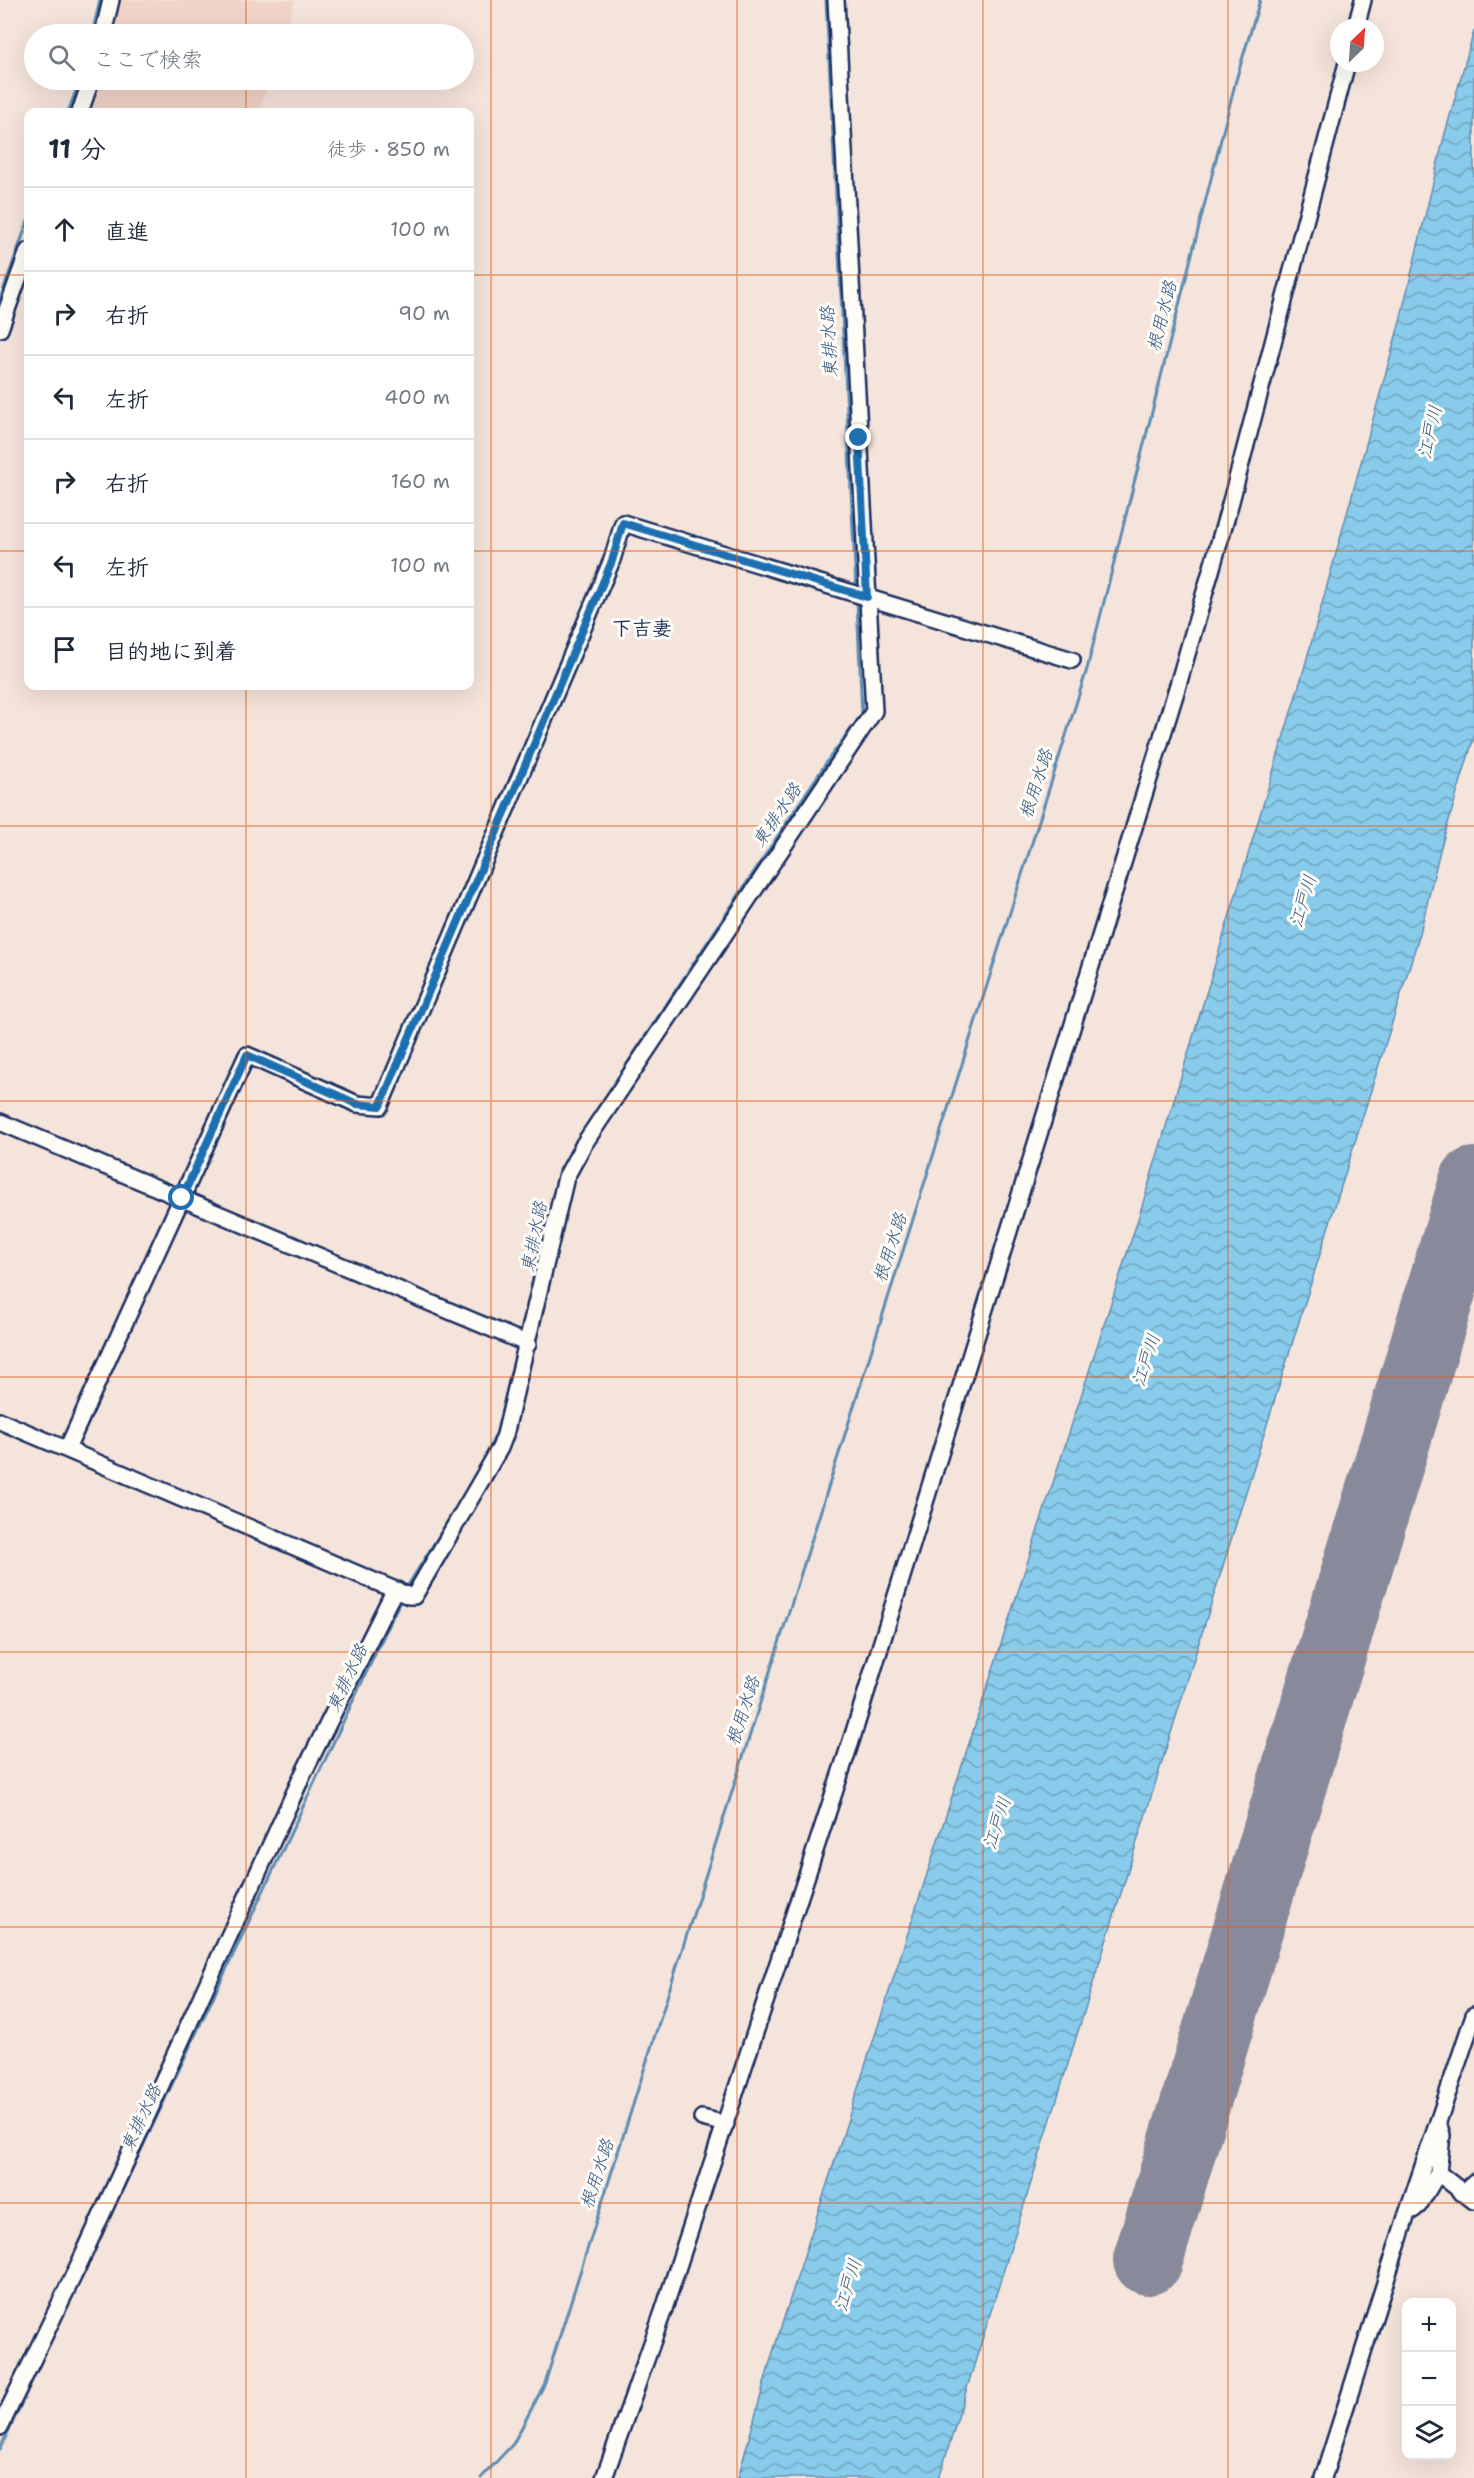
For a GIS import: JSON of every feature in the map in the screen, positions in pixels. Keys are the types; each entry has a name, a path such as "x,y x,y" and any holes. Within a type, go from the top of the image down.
{"street":[{"path":"105,24 111,0"},
{"path":"0,1421 414,1596 500,1448 528,1344 566,1177 584,1144 874,711 836,0"},
{"path":"1358,18 1363,0"},
{"path":"604,2478 726,2124 884,1636 1181,675 1233,494 1345,72"},
{"path":"81,108 88,90"},
{"path":"0,329 24,262"},
{"path":"67,1449 247,1055 357,1104 380,1106 612,561 623,523 1072,660"},
{"path":"0,1122 528,1344"},
{"path":"0,2427 86,2249 303,1774 390,1599 402,1592"},
{"path":"1323,2478 1406,2217 1474,2015"},
{"path":"702,2118 726,2124"},
{"path":"1406,2217 1419,2205 1438,2173 1442,2135 1438,2124"},
{"path":"1438,2173 1468,2197 1474,2182"}],"shaded area":[{"path":"117,0 295,0 287,24 113,24"},
{"path":"95,90 266,90 260,108 88,108"}],"water":[{"name":"江戸川","path":"1474,31 1474,737 1440,850 1420,933 939,2478 738,2478 772,2355 1139,1216 1304,669 1399,325 1444,137"}],"waterway":[{"path":"94,24 100,0"},
{"name":"東排水路","path":"826,0 856,588"},
{"name":"根用水路","path":"481,2478 513,2444 545,2383 1087,669 1236,80 1260,0"},
{"path":"70,108 76,90"},
{"path":"0,299 24,232"},
{"name":"東排水路","path":"569,1157 576,1141 826,763 862,714 857,601"},
{"name":"東排水路","path":"479,1470 496,1434 516,1354"},
{"name":"東排水路","path":"405,1590 468,1489"},
{"name":"東排水路","path":"108,2220 401,1599"},
{"name":"東排水路","path":"0,2449 73,2293"}],"runway":[{"path":"1148,2260 1474,1182"}],"district":[{"name":"下吉妻","path":"642,628"}],"route":[{"path":"182,1198 247,1055 357,1104 380,1106 612,561 623,523 867,597 859,438"}]}
